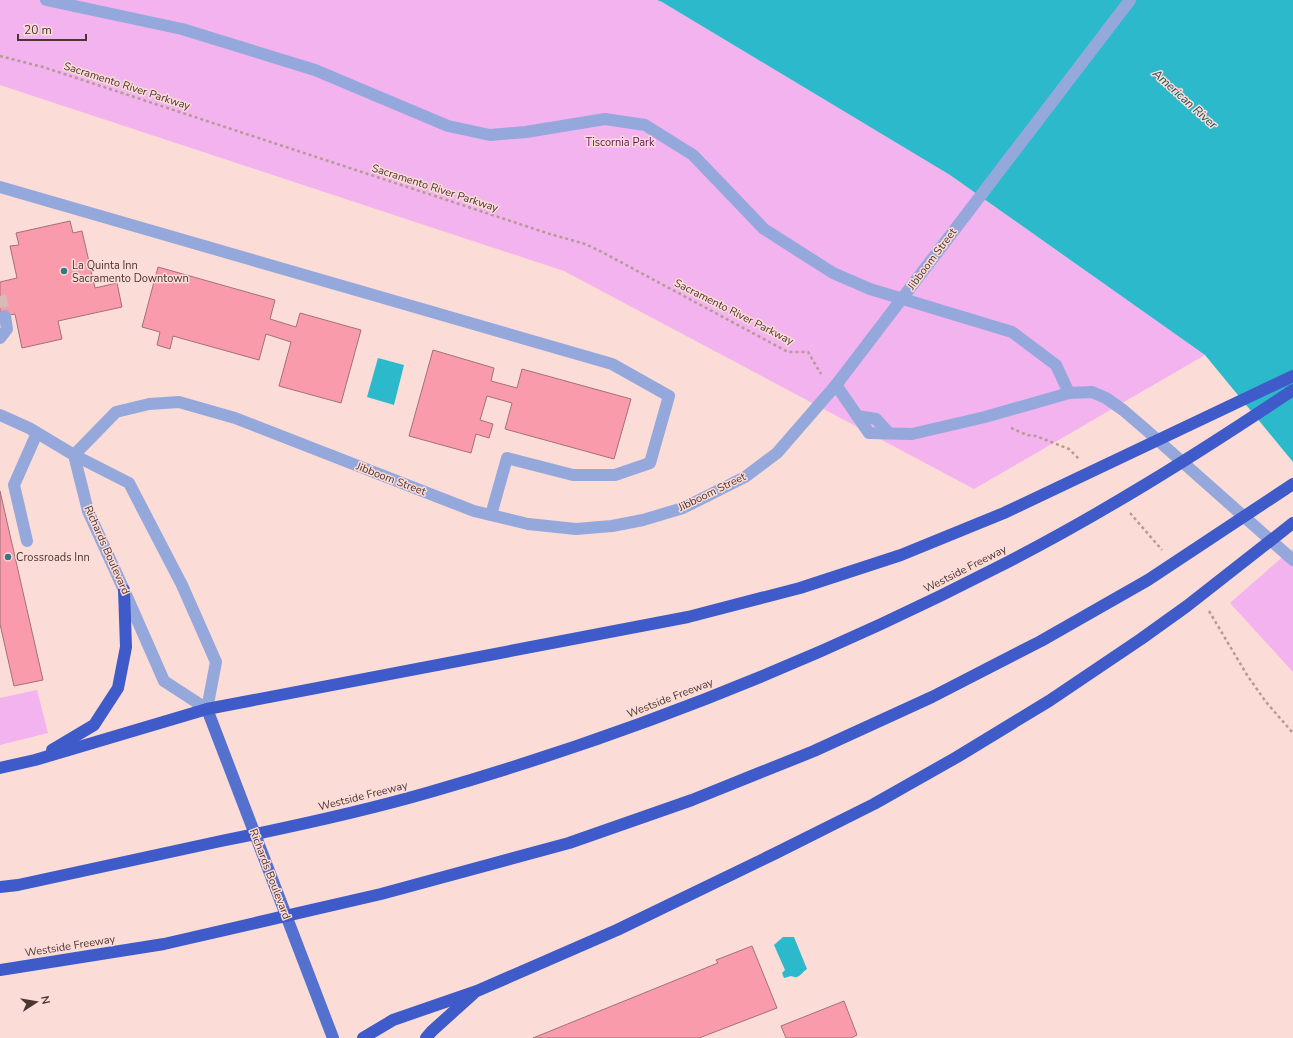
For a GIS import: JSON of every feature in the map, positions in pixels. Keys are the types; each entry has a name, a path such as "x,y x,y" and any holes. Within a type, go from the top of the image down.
{"highway":[{"path":"0,768 35,760 207,710 688,617 800,588 901,555 1004,513 1293,376"},
{"name":"Westside Freeway","path":"0,887 18,885 315,822 428,793 537,760 645,722 754,680 893,619 998,567 1129,495 1223,437 1293,390"},
{"name":"Westside Freeway","path":"0,970 164,944 382,894 569,843 692,800 814,751 932,697 1041,641 1148,580 1293,484"},
{"path":"362,1038 393,1020 477,991 617,930 874,804 957,757 1049,701 1187,606 1293,523"},
{"path":"35,760 94,725 118,688 126,647 124,590"},
{"path":"426,1038 477,991"}],"main road":[{"name":"Richards Boulevard","path":"207,710 333,1038"}],"street":[{"path":"46,0 174,28 315,70 448,126 490,135 526,132 606,119 645,125 693,155 764,229 833,273 870,289 1012,332 1056,365 1069,393"},
{"name":"Jibboom Street","path":"74,455 116,412 149,404 179,402 235,418 474,511 528,524 576,529 612,526 643,520 683,508 745,477 777,453 836,385 1130,0"},
{"path":"0,187 612,364 669,396 650,463 615,475 573,475 507,458 491,515"},
{"path":"0,338 7,329 5,316"},
{"path":"836,385 857,416 876,419 889,433 912,434 985,418 1069,393 1092,392 1106,398 1123,410 1293,560"},
{"path":"0,415 37,433 74,455 129,483 172,566 216,662 207,710"},
{"path":"28,541 14,485 37,433"},
{"name":"Richards Boulevard","path":"74,455 88,511 164,681 207,710"}],"path":[{"name":"Sacramento River Parkway","path":"0,56 43,67 550,234 585,244 788,352 808,352 819,373 836,385"}],"green space":[{"name":"Tiscornia Park","path":"0,0 657,0 950,175 1205,355 974,489 564,271 0,85"},
{"path":"1293,549 1293,672 1230,603"},
{"path":"37,690 48,733 0,745 0,698"}],"water":[{"name":"American River","path":"657,0 1293,0 1293,462 1205,355 950,175"},
{"path":"378,358 404,365 394,405 367,397"},
{"path":"783,937 794,937 807,969 798,977 791,976 784,978 782,973 785,970 774,945"}],"building":[{"path":"70,221 73,233 82,231 95,288 117,283 122,307 58,321 62,339 22,348 15,314 0,317 0,282 17,278 10,246 19,245 16,233"},
{"path":"158,267 275,300 270,319 296,327 300,313 361,330 341,403 279,386 291,342 266,334 259,360 173,336 170,349 157,345 160,332 142,327"},
{"path":"433,350 494,368 491,381 517,388 522,369 631,399 614,459 505,429 512,403 487,396 480,420 493,424 489,438 476,434 471,453 409,436"},
{"name":"Crossroads Inn","path":"0,491 43,680 14,686 0,624"},
{"path":"752,946 777,1008 699,1038 533,1038 718,963 716,960"},
{"path":"844,1001 857,1035 851,1038 786,1038 781,1026"}],"tunnel":[{"path":"0,296 5,316"}],"place":[{"name":"La Quinta Inn Sacramento Downtown","path":"64,271"},
{"name":"Crossroads Inn","path":"8,557"}]}
